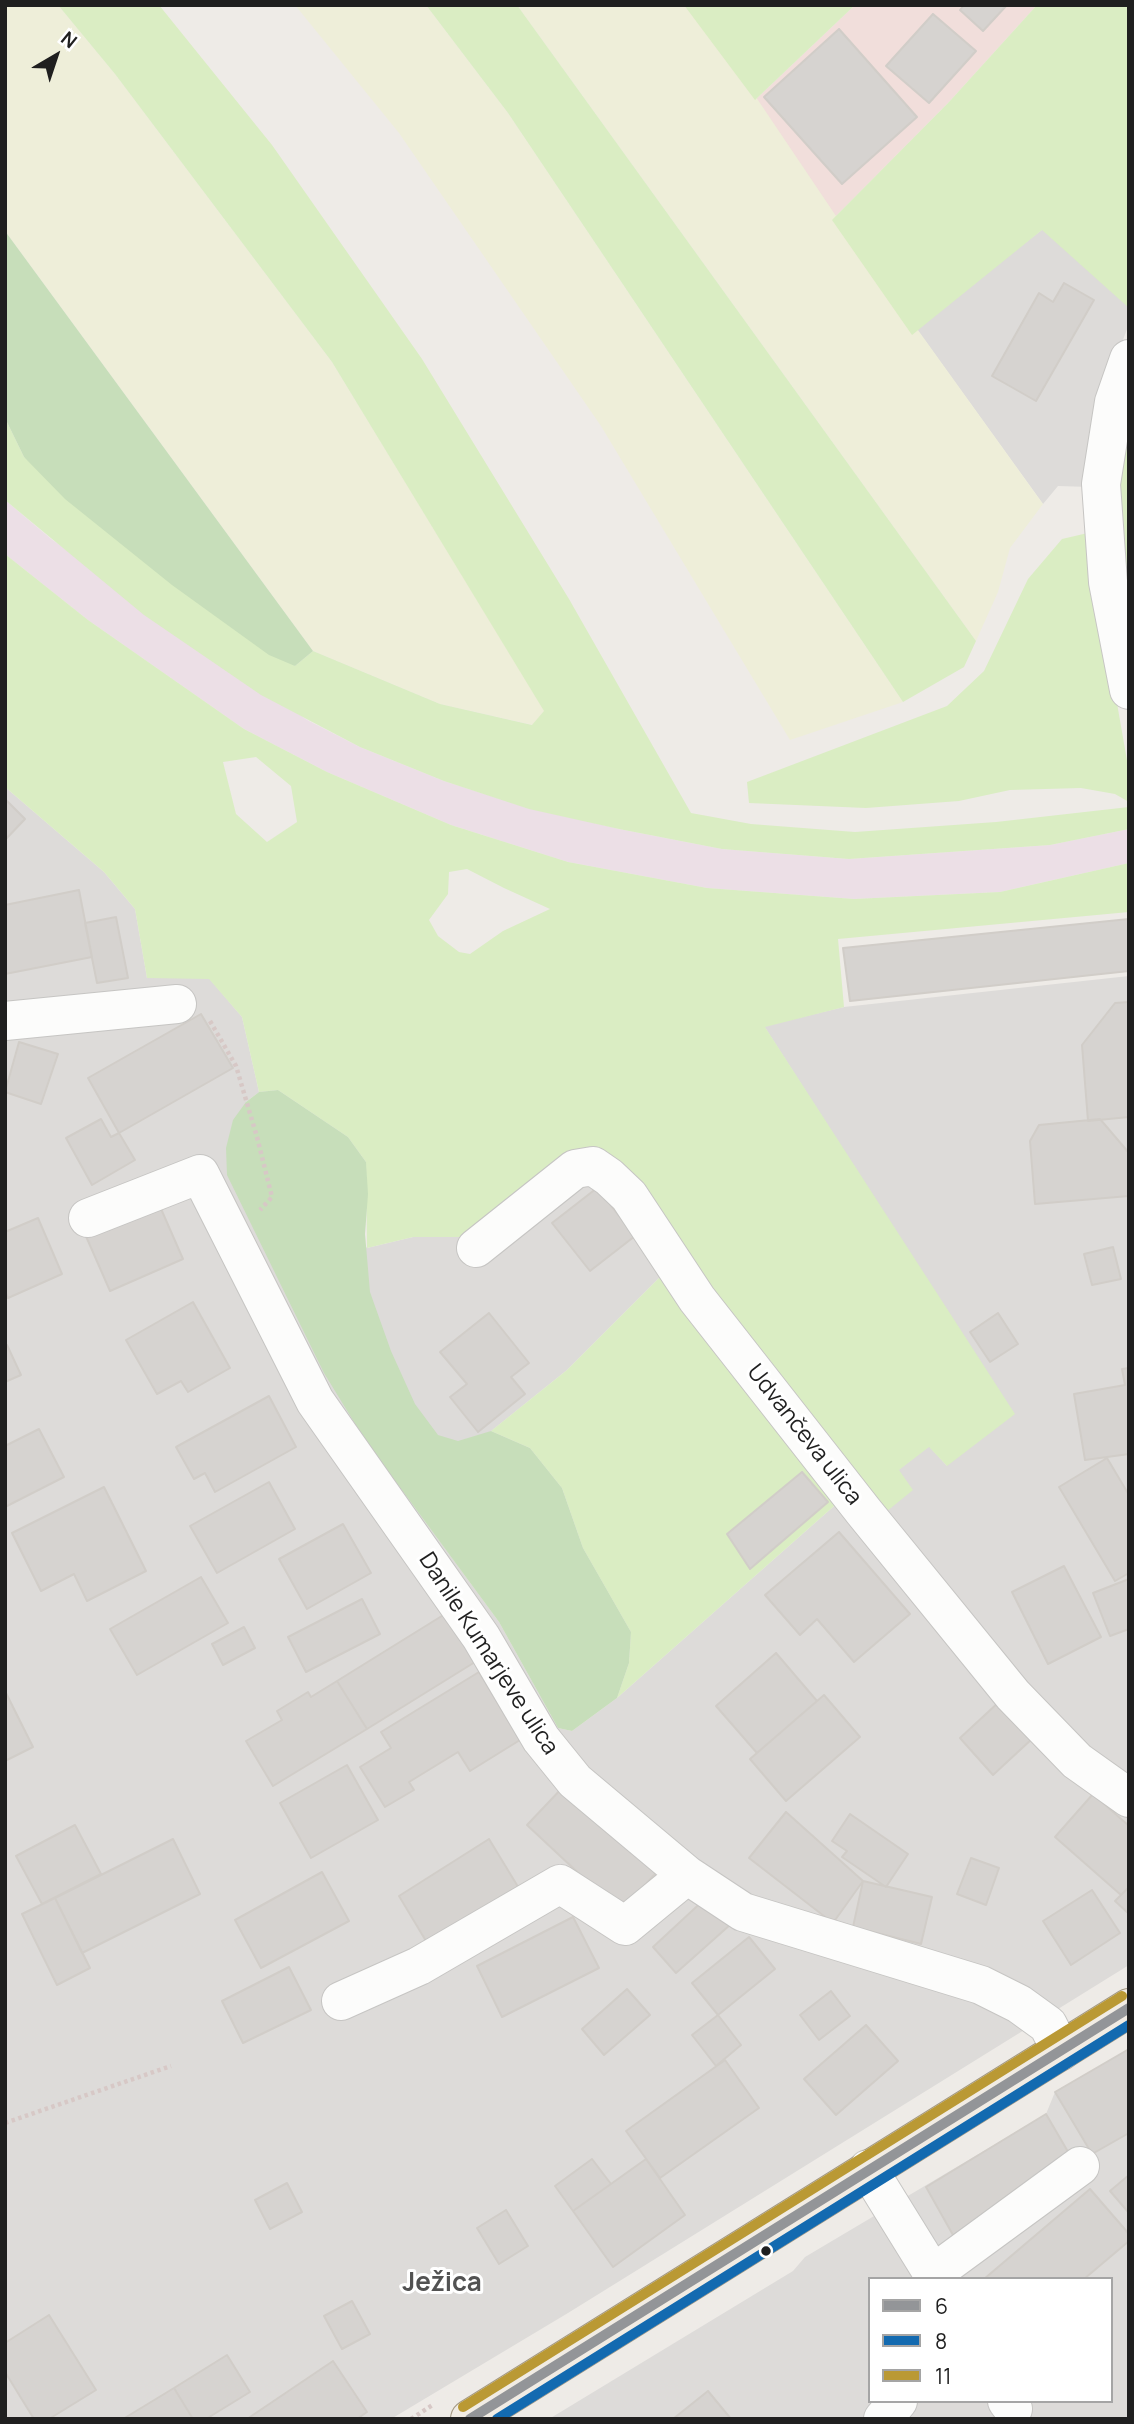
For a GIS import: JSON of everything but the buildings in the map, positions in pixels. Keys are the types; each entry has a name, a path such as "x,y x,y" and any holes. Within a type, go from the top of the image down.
{"main road":[{"path":"470,2419 1129,2008"}],"street":[{"path":"1129,359 1114,402 1101,484 1108,582 1129,690"},
{"path":"5,1021 177,1004"},
{"name":"Udvančeva ulica","path":"476,1248 575,1169 593,1166 609,1177 629,1196 697,1298 864,1512 1013,1695 1077,1760 1129,1798"},
{"name":"Danile Kumarjeve ulica","path":"89,1218 200,1174 315,1401 481,1637 541,1740 575,1781 687,1875 743,1912 981,1985 1019,2004 1048,2025 1061,2051"},
{"path":"341,2001 419,1966 560,1884 625,1926 687,1875"},
{"path":"868,2169 935,2276 1080,2166"},
{"path":"883,2419 896,2403"}],"path":[{"path":"177,1004 200,1003 236,1066 272,1197 234,1239"},
{"path":"5,2123 171,2066"}],"shaded area":[{"path":"855,5 1037,5 949,102 832,220 755,100"},
{"path":"1094,190 1129,215 1129,324 1102,395 1090,487 1058,486 1043,504 915,327"},
{"path":"5,500 51,539 307,720 360,747 444,781 510,802 619,829 722,849 849,859 1050,845 1129,829 1129,863 1000,892 854,899 707,888 568,862 451,825 327,772 244,729 88,620 5,554"},
{"path":"5,787 104,872 135,909 147,978 209,978 242,1017 259,1092 246,1102 367,1248 413,1237 474,1237 597,1157 665,1272 567,1370 408,1498 499,1622 558,1728 572,1731 617,1698 842,1499 898,1470 929,1446 947,1466 904,1245 764,1026 844,1007 1129,976 1129,1965 568,2313 391,2419 5,2419"},
{"path":"1129,2049 1129,2419 549,2419 793,2271 805,2257 1046,2114 1055,2092"}],"green space":[{"path":"5,5 58,5 115,74 332,362 545,711 533,725 440,704 313,651 5,231"},
{"path":"58,5 159,5 272,145 422,359 569,599 691,813 751,824 855,832 996,822 1129,807 1129,829 1050,845 849,859 722,849 619,829 529,809 444,781 360,747 261,695 144,615 5,500 5,418 24,457 295,666 313,651 440,704 532,725 544,711 332,362 115,74"},
{"path":"295,5 426,5 508,113 903,702 790,740 601,426 399,133"},
{"path":"426,5 517,5 976,641 964,667 903,702 508,113"},
{"path":"517,5 694,5 836,216 1043,504 1010,548 998,592 976,641"},
{"path":"684,5 855,5 755,100"},
{"path":"1037,5 1129,5 1129,308 1042,230 912,335 832,220 949,102"},
{"path":"5,231 313,651 295,666 269,655 172,585 65,499 24,457 5,418"},
{"path":"1129,411 1129,618 1119,505 1121,452"},
{"path":"1092,532 1096,583 1129,772 1129,802 1115,794 1081,788 1010,790 959,801 866,808 749,803 747,782 947,706 984,671 1028,579 1062,539"},
{"path":"5,554 88,620 244,729 327,772 451,825 568,862 707,888 854,899 1000,892 1129,863 1129,912 838,939 844,1007 765,1027 1015,1414 947,1466 929,1447 899,1470 913,1490 886,1512 613,1166 474,1237 413,1237 367,1248 366,1162 348,1137 278,1090 259,1092 242,1017 209,979 147,978 135,909 104,872 5,787","holes":["256,757 291,786 297,822 267,842 236,814 223,762","467,869 504,888 550,909 503,931 470,954 459,952 438,936 429,920 448,894 449,872"]},
{"path":"278,1090 348,1137 366,1162 368,1194 365,1234 370,1292 391,1351 415,1404 438,1435 458,1441 491,1431 530,1448 562,1488 583,1548 631,1632 629,1663 617,1698 572,1731 558,1728 499,1622 365,1440 324,1373 227,1175 226,1148 233,1120 246,1102 259,1092"},
{"path":"665,1272 842,1499 617,1698 629,1663 631,1632 583,1548 562,1488 530,1448 491,1431 567,1370"}],"transit line":[{"name":"11","path":"463,2407 1122,1996"},
{"name":"6","path":"470,2419 1129,2008"},
{"name":"8","path":"497,2419 1129,2025"}],"district":[{"name":"Ježica","path":"442,2284"}]}
